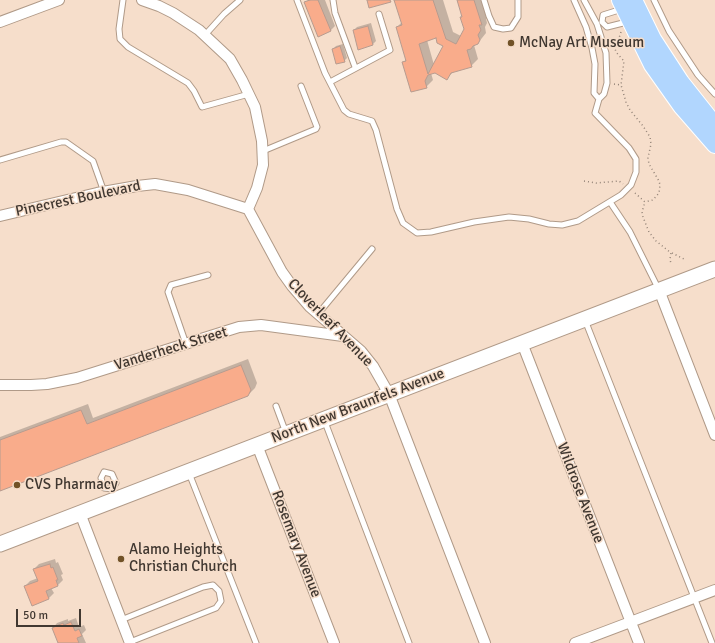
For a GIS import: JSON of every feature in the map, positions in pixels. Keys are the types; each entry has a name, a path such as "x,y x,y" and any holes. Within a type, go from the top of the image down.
{"main road":[{"path":"620,0 631,10 653,39 680,82 715,125"},
{"path":"631,10 652,65 681,106 715,145"}],"street":[{"path":"0,22 59,0"},
{"path":"142,0 173,13 205,35 230,59 249,94 255,107 262,141 263,165 257,188 248,208"},
{"name":"Pinecrest Boulevard","path":"0,216 104,192 155,184 188,190 248,208"},
{"name":"Cloverleaf Avenue","path":"248,208 282,272 292,286 318,314 369,360 389,394 485,643"},
{"name":"North New Braunfels Avenue","path":"0,544 80,513 114,494 188,471 715,269"},
{"path":"659,290 715,435"},
{"name":"Vanderheck Street","path":"0,384 31,386 77,378 239,327 261,325 343,336"},
{"name":"Wildrose Avenue","path":"522,343 638,643"},
{"name":"Rosemary Avenue","path":"257,445 334,643"},
{"path":"80,513 130,642"},
{"path":"575,643 715,590"}],"lane":[{"path":"123,0 119,29 120,39 128,47 188,83 202,107 249,94"},
{"path":"205,35 224,14 240,0"},
{"path":"297,0 330,82 344,110 349,114 372,121 376,130 397,209 403,223 417,233 430,232 474,222 509,217 562,225 578,221 621,195 631,185 636,172 636,159 629,148 595,113 599,99 604,94 607,83 606,53 599,23 584,0"},
{"path":"333,0 335,13 355,67"},
{"path":"484,0 494,26 502,29 511,28 518,17 518,0"},
{"path":"574,0 586,27 595,64 594,93 599,99"},
{"path":"654,0 669,31 698,74 715,94"},
{"path":"599,23 603,15 619,10 631,10"},
{"path":"586,27 599,23 608,27 623,22 631,10"},
{"path":"330,82 355,67 390,50 379,14"},
{"path":"263,151 316,129 317,127 301,86"},
{"path":"0,160 61,142 66,142 93,161 104,192"},
{"path":"610,202 633,237 659,290"},
{"path":"318,314 372,249"},
{"path":"186,344 168,292 170,285 208,275"},
{"path":"585,319 712,643"},
{"path":"276,406 286,434"},
{"path":"324,419 409,643"},
{"path":"188,471 256,643"},
{"path":"121,620 203,587 213,585 219,591 221,601 216,608 130,642"}],"path":[{"path":"621,32 618,41 614,45 616,52 624,61 621,85 630,110 650,137 651,144 648,158 649,164 660,185 659,193 653,200 646,202"},
{"path":"610,84 621,85"},
{"path":"584,181 596,183 619,181 626,186"},
{"path":"635,193 646,202"},
{"path":"646,202 642,212 649,232 656,241 671,253 684,259"},
{"path":"671,253 671,264"}],"building":[{"path":"318,0 331,31 318,37 304,2"},
{"path":"367,0 390,0 391,2 369,8"},
{"path":"394,0 433,0 446,39 456,44 464,29 457,0 474,0 482,25 479,25 481,30 478,35 480,40 478,44 467,50 472,67 451,73 447,80 435,73 428,75 425,81 427,88 411,92 402,62 406,61 396,27 402,25","holes":["436,38 437,43 443,46 428,74 419,44"]},
{"path":"368,26 373,45 358,50 353,30"},
{"path":"340,46 345,62 336,64 332,49"},
{"path":"241,365 251,390 248,396 0,491 0,440 81,410 87,424"},
{"path":"50,564 51,568 53,567 58,580 56,580 58,586 46,591 49,599 32,606 24,586 38,581 33,569"},
{"path":"71,622 75,631 79,629 82,636 77,638 79,643 58,643 52,628 63,623 64,625"}],"place":[{"name":"McNay Art Museum","path":"511,43"},
{"name":"CVS Pharmacy","path":"17,485"},
{"name":"Alamo Heights Christian Church","path":"121,559"}]}
